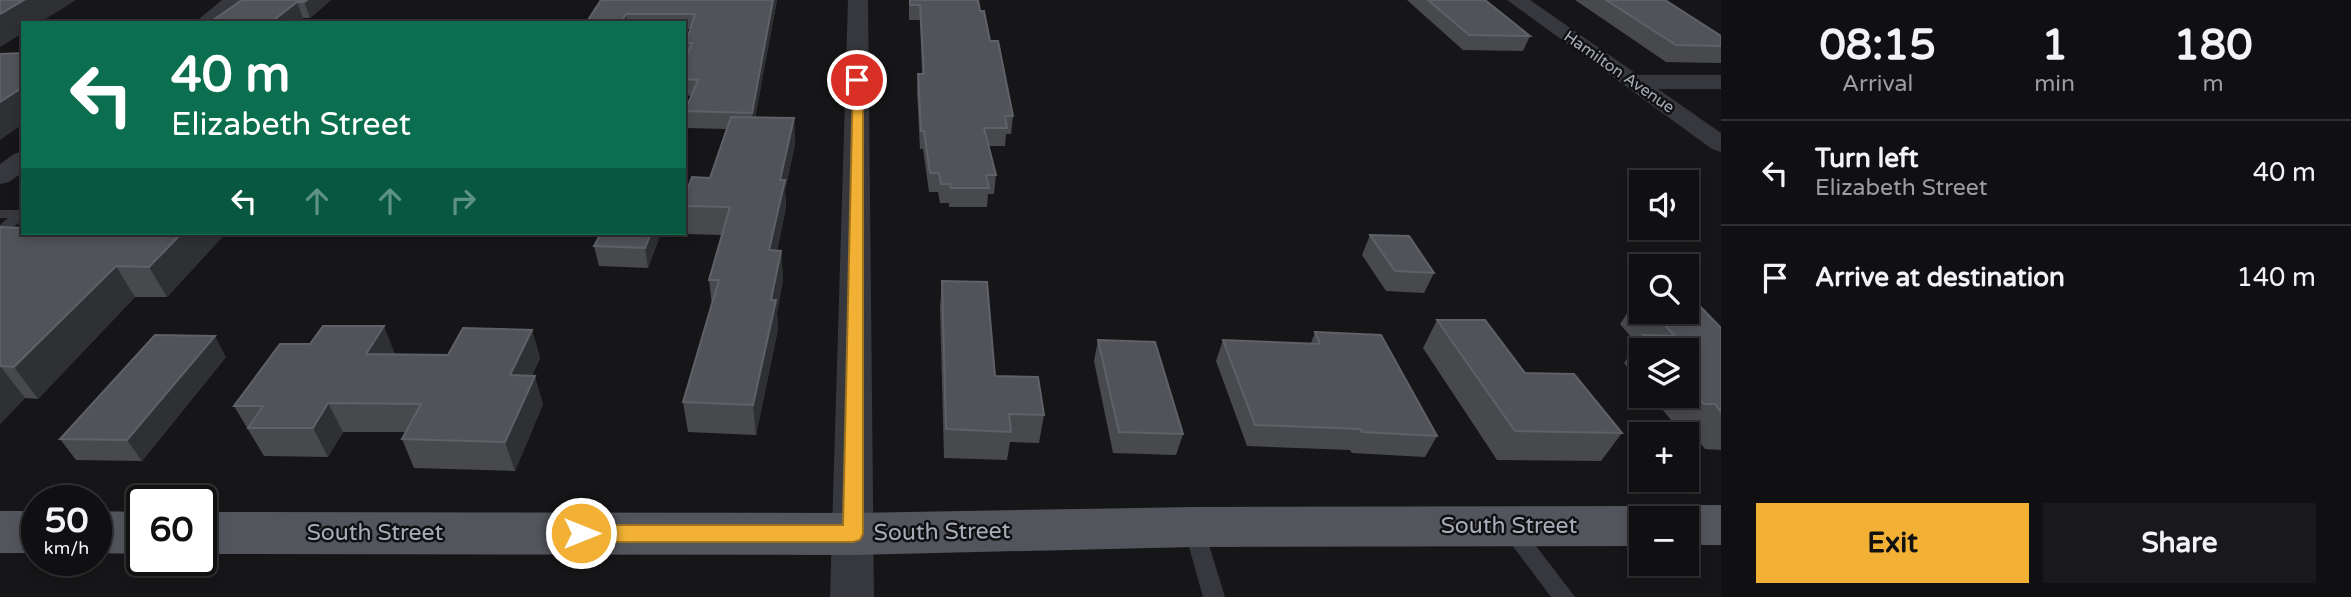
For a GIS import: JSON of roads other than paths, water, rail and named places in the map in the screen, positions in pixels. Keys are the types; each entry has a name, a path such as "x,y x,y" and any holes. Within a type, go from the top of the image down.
{"main road":[{"path":"1699,526 1721,525"},
{"name":"South Street","path":"217,533 853,534 1193,527 1629,526"},
{"path":"0,532 21,532"}],"street":[{"path":"207,21 234,0"},
{"path":"852,597 858,0"},
{"name":"Hamilton Avenue","path":"1517,0 1721,145"},
{"path":"1633,82 1721,82"},
{"path":"0,176 21,160"}],"lane":[{"path":"0,214 21,214"},
{"path":"0,232 21,215"},
{"path":"1510,526 1564,597"},
{"path":"1193,527 1214,597"}]}
